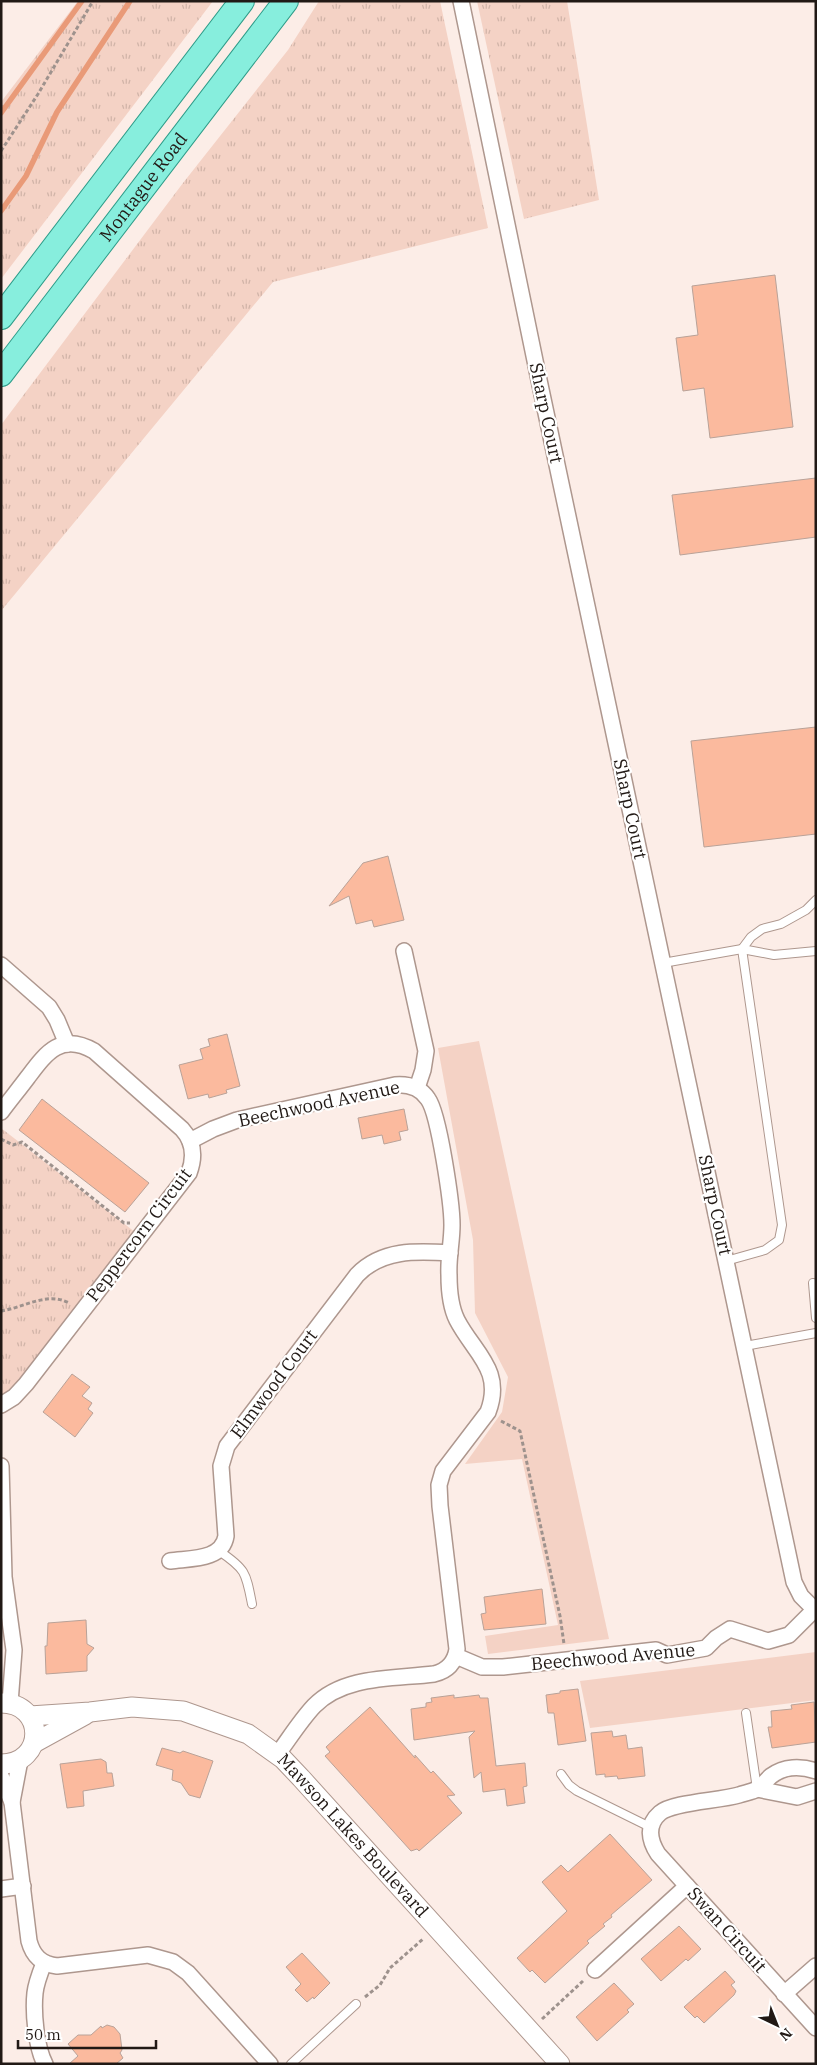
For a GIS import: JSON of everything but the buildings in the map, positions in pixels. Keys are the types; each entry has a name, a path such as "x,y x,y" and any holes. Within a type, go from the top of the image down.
{"main road":[{"name":"Montague Road","path":"1,317 242,1"},
{"name":"Montague Road","path":"1,374 286,1"}],"street":[{"name":"Sharp Court","path":"461,1 794,1582 801,1596 815,1611"},
{"path":"404,951 426,1051 423,1070 417,1088"},
{"path":"1,965 51,1010 67,1044 46,1053 1,1112"},
{"name":"Peppercorn Circuit","path":"1,1405 16,1395 81,1313 189,1173 193,1158 190,1141 179,1125 94,1051 81,1044 67,1044"},
{"name":"Beechwood Avenue","path":"190,1141 213,1129 237,1120 403,1084 417,1088 426,1095 432,1106 443,1155 452,1224 449,1275 451,1303 457,1320 486,1363 493,1388 492,1401 485,1418 443,1471 440,1480 440,1506 456,1656 482,1667 495,1667 656,1650 667,1655 706,1648 716,1638 730,1630 768,1641 789,1635 815,1611"},
{"name":"Elmwood Court","path":"219,1552 225,1544 226,1536 221,1466 227,1446 339,1298 363,1269 381,1257 416,1251 450,1253"},
{"path":"1,1466 3,1576 14,1650 6,1703 25,1711 30,1716 35,1728 34,1743 25,1757 15,1763 1,1764"},
{"path":"170,1561 219,1552"},
{"path":"277,1754 314,1707 335,1691 358,1682 434,1674 448,1668 456,1656"},
{"name":"Mawson Lakes Boulevard","path":"30,1716 132,1707 183,1711 248,1734 277,1754 301,1778 560,2064"},
{"name":"Mawson Lakes Boulevard","path":"34,1743 90,1712"},
{"path":"12,1802 20,1760"},
{"path":"650,1827 659,1814 666,1809 726,1799 757,1790 778,1772 794,1768 816,1771"},
{"path":"1,1776 12,1802 29,1941 36,1956 44,1962 57,1966 148,1955 173,1962 188,1973 270,2064"},
{"path":"757,1790 797,1797 816,1791"},
{"name":"Swan Circuit","path":"650,1827 651,1844 658,1854 816,2028"},
{"path":"1,1889 22,1886"},
{"path":"595,1970 687,1886"},
{"path":"44,1962 34,2000 39,2050 45,2064"},
{"path":"784,1994 816,1966"}],"lane":[{"path":"726,1261 765,1250 778,1240 782,1225 742,949 751,937 762,929 781,924 806,910 816,900"},
{"path":"663,963 742,949 774,955 816,951"},
{"path":"813,1283 816,1318"},
{"path":"745,1346 816,1333"},
{"path":"219,1552 236,1562 244,1571 248,1579 252,1604"},
{"path":"746,1713 757,1790"},
{"path":"561,1774 569,1785 583,1794 650,1827"},
{"path":"291,2064 356,2004"}],"path":[{"path":"1,151 38,94 92,1"},
{"path":"1,1139 13,1145 22,1142 124,1223 133,1223"},
{"path":"1,1312 17,1308 26,1303 55,1299 67,1302 81,1313"},
{"path":"498,1419 520,1431 560,1616 564,1645"},
{"path":"356,2004 380,1985 390,1968 436,1927"},
{"path":"529,2030 595,1970"}],"green space":[{"path":"78,1 213,1 1,279 1,102"},
{"path":"319,1 440,1 488,228 273,282 1,611 1,425 183,183 288,50"},
{"path":"477,1 567,1 599,200 524,219"},
{"path":"479,1041 609,1639 488,1654 485,1636 558,1625 522,1459 465,1464 502,1412 508,1377 475,1313 473,1240 438,1048"},
{"path":"1,1128 140,1236 1,1405"},
{"path":"816,1652 816,1700 590,1728 580,1681"}],"waterway":[{"path":"1,113 82,1"},
{"path":"1,211 26,176 57,112 130,1"}]}
